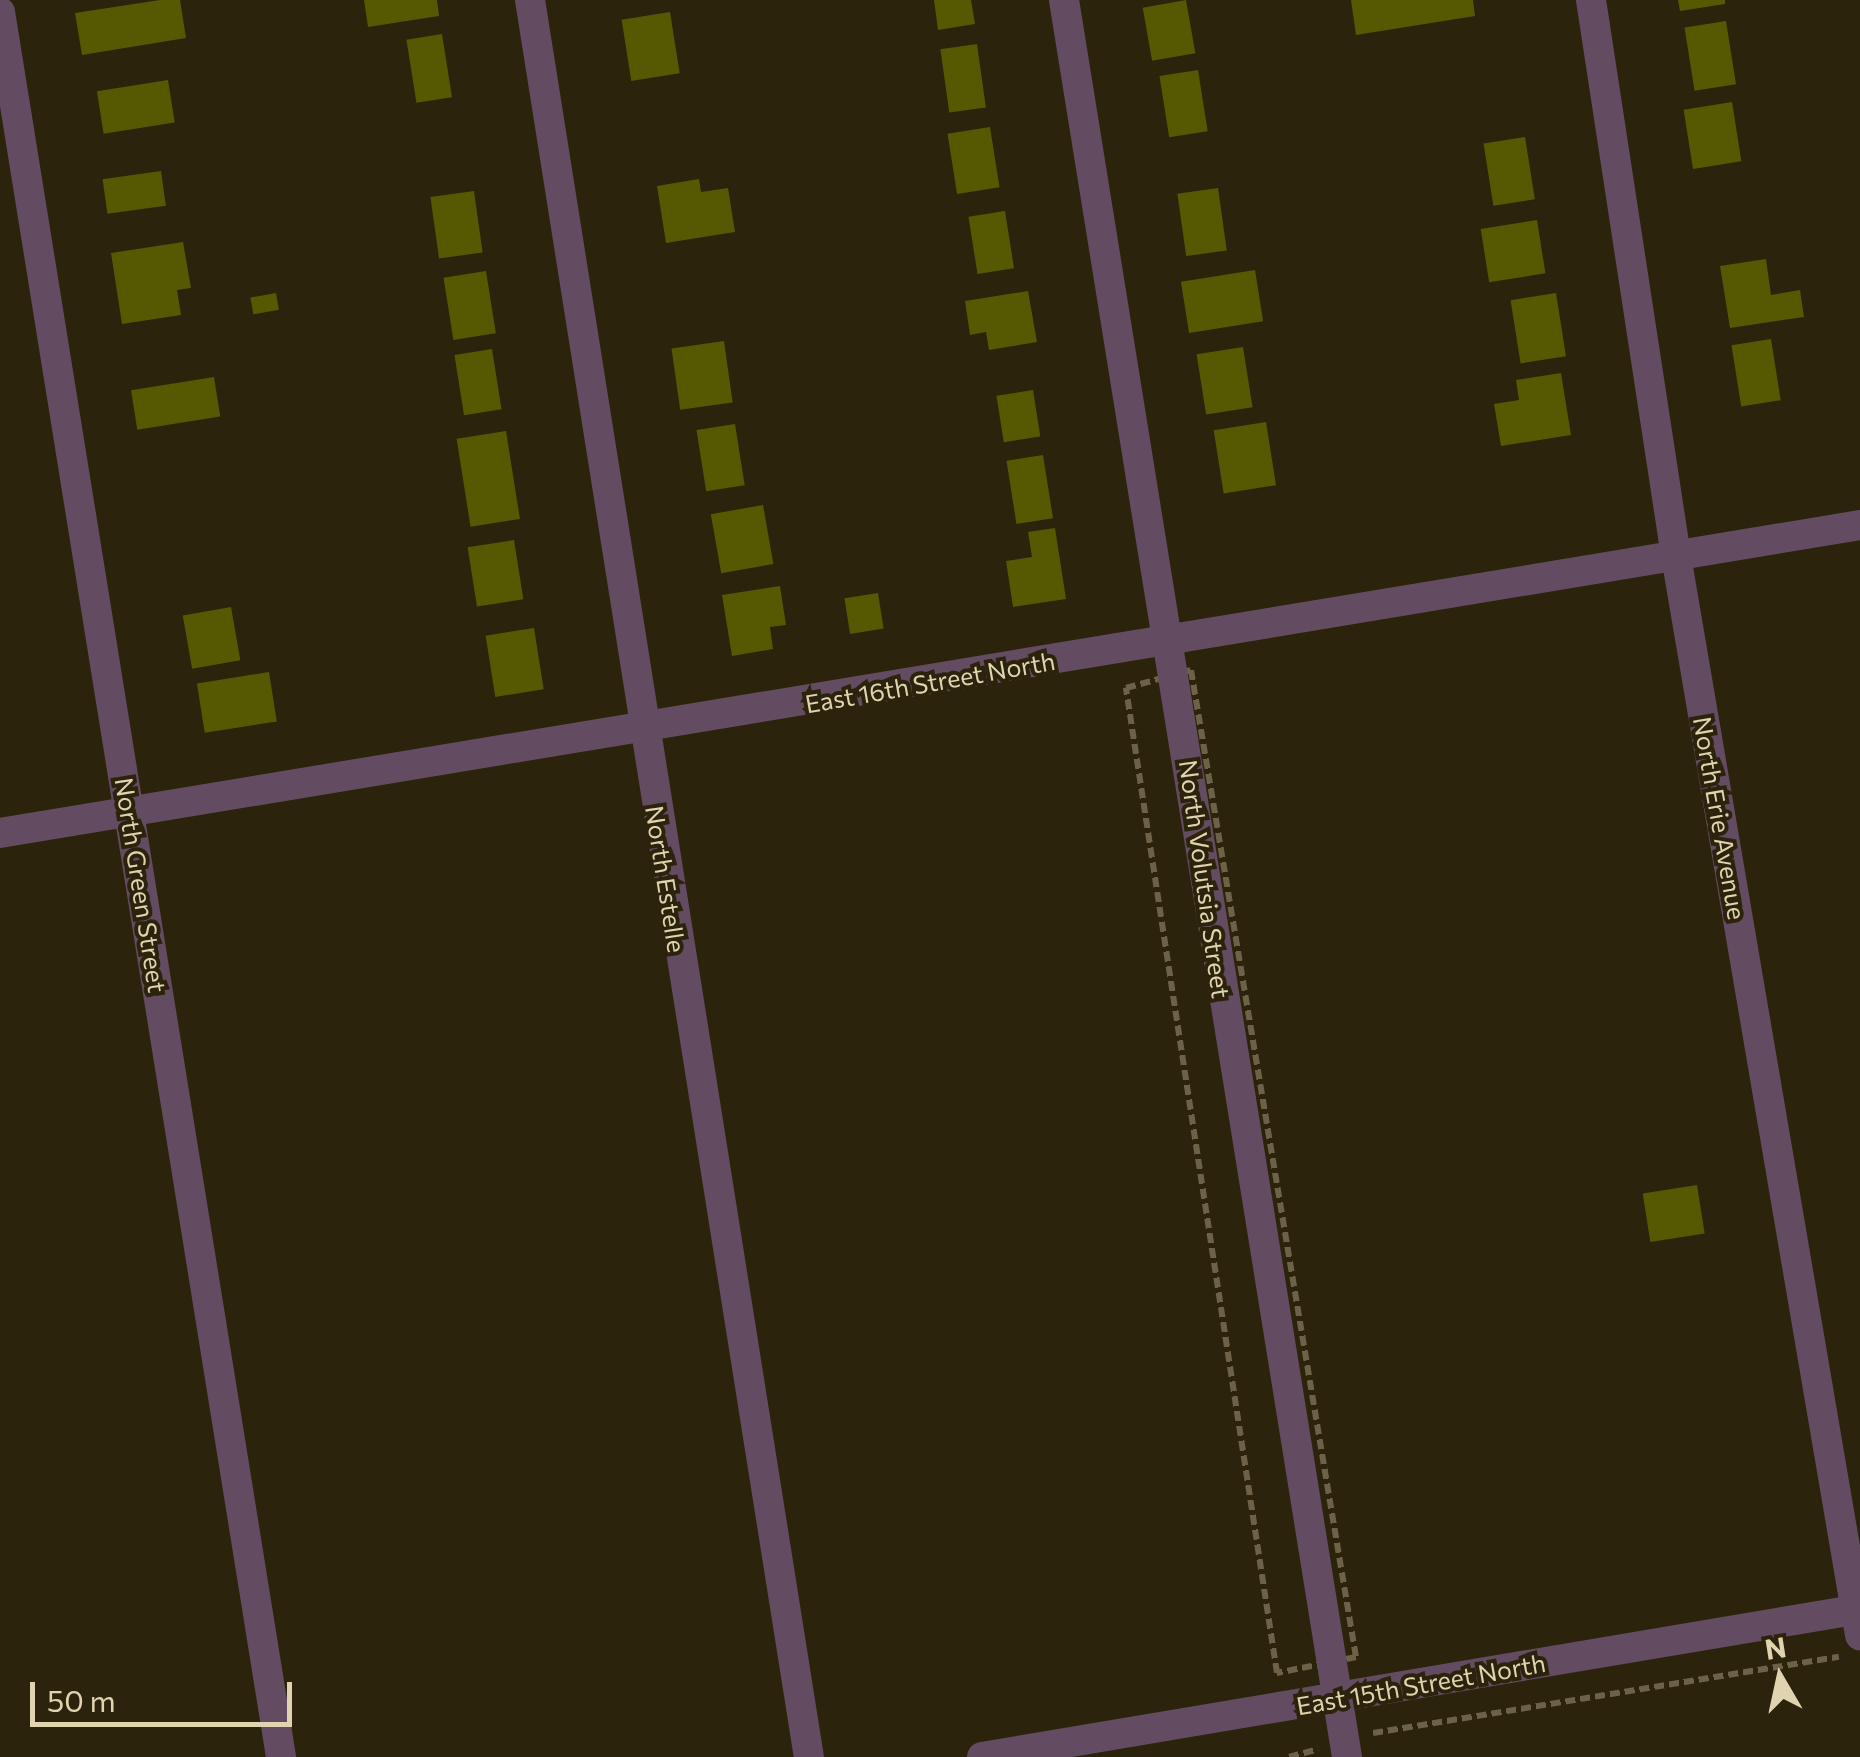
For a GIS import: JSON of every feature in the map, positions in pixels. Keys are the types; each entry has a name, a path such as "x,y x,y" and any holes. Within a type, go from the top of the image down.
{"street":[{"name":"North Estelle","path":"530,0 642,730 808,1757"},
{"name":"North Volutsia Street","path":"1064,0 1170,642 1243,1136 1346,1749"},
{"name":"North Erie Avenue","path":"1591,0 1676,556 1859,1618"},
{"name":"North Green Street","path":"0,12 281,1757"},
{"name":"East 16th Street North","path":"0,833 642,730 1860,524"},
{"name":"East 15th Street North","path":"982,1757 1859,1618"}],"path":[{"path":"1289,1757 1860,1654"}],"building":[{"path":"180,0 186,38 82,55 75,13"},
{"path":"364,0 437,0 439,16 368,27"},
{"path":"934,0 971,0 975,24 938,30"},
{"path":"1186,0 1195,53 1152,61 1143,8"},
{"path":"1351,0 1473,0 1475,16 1356,35"},
{"path":"1678,0 1725,0 1725,4 1680,11"},
{"path":"670,12 680,73 631,81 622,20"},
{"path":"1726,21 1736,84 1695,91 1685,28"},
{"path":"442,34 452,97 416,103 406,40"},
{"path":"977,44 986,107 949,113 940,49"},
{"path":"1198,70 1208,131 1169,137 1159,76"},
{"path":"168,80 175,122 104,134 97,91"},
{"path":"1732,102 1741,161 1693,169 1684,110"},
{"path":"990,127 1000,187 957,194 948,134"},
{"path":"1525,137 1535,199 1493,206 1484,144"},
{"path":"161,171 166,206 107,214 103,179"},
{"path":"699,179 701,192 728,188 735,232 666,243 657,186"},
{"path":"1218,188 1227,250 1186,256 1177,194"},
{"path":"474,191 483,252 439,259 430,197"},
{"path":"1005,211 1014,268 978,274 968,217"},
{"path":"1537,220 1545,273 1489,282 1481,229"},
{"path":"183,242 191,288 177,290 181,315 122,324 111,253"},
{"path":"1766,259 1771,295 1800,290 1804,317 1730,328 1720,266"},
{"path":"1255,270 1263,321 1189,333 1181,282"},
{"path":"486,271 496,333 453,340 444,278"},
{"path":"1028,291 1037,342 989,350 986,332 970,335 965,301"},
{"path":"276,293 279,310 253,314 250,298"},
{"path":"1556,293 1566,356 1521,363 1511,300"},
{"path":"1771,339 1781,400 1741,406 1731,345"},
{"path":"724,341 733,402 680,410 672,348"},
{"path":"1243,347 1253,407 1206,415 1197,354"},
{"path":"492,349 502,409 464,415 454,355"},
{"path":"1561,373 1571,435 1501,446 1494,404 1519,400 1516,380"},
{"path":"214,377 220,417 137,430 131,390"},
{"path":"1033,390 1040,436 1004,442 996,396"},
{"path":"1266,422 1276,485 1224,494 1214,430"},
{"path":"735,424 745,485 706,491 696,430"},
{"path":"506,431 520,519 471,527 457,439"},
{"path":"1043,455 1053,518 1016,524 1006,461"},
{"path":"763,505 773,564 721,573 711,514"},
{"path":"1055,528 1066,599 1013,607 1006,561 1032,557 1028,532"},
{"path":"514,540 523,599 477,607 468,547"},
{"path":"780,586 786,625 770,627 773,649 732,656 722,595"},
{"path":"878,593 884,629 850,634 844,598"},
{"path":"231,607 240,660 192,669 183,616"},
{"path":"534,628 544,689 495,697 486,636"},
{"path":"269,672 277,721 205,733 197,683"},
{"path":"1697,1185 1705,1233 1650,1242 1643,1194"}]}
